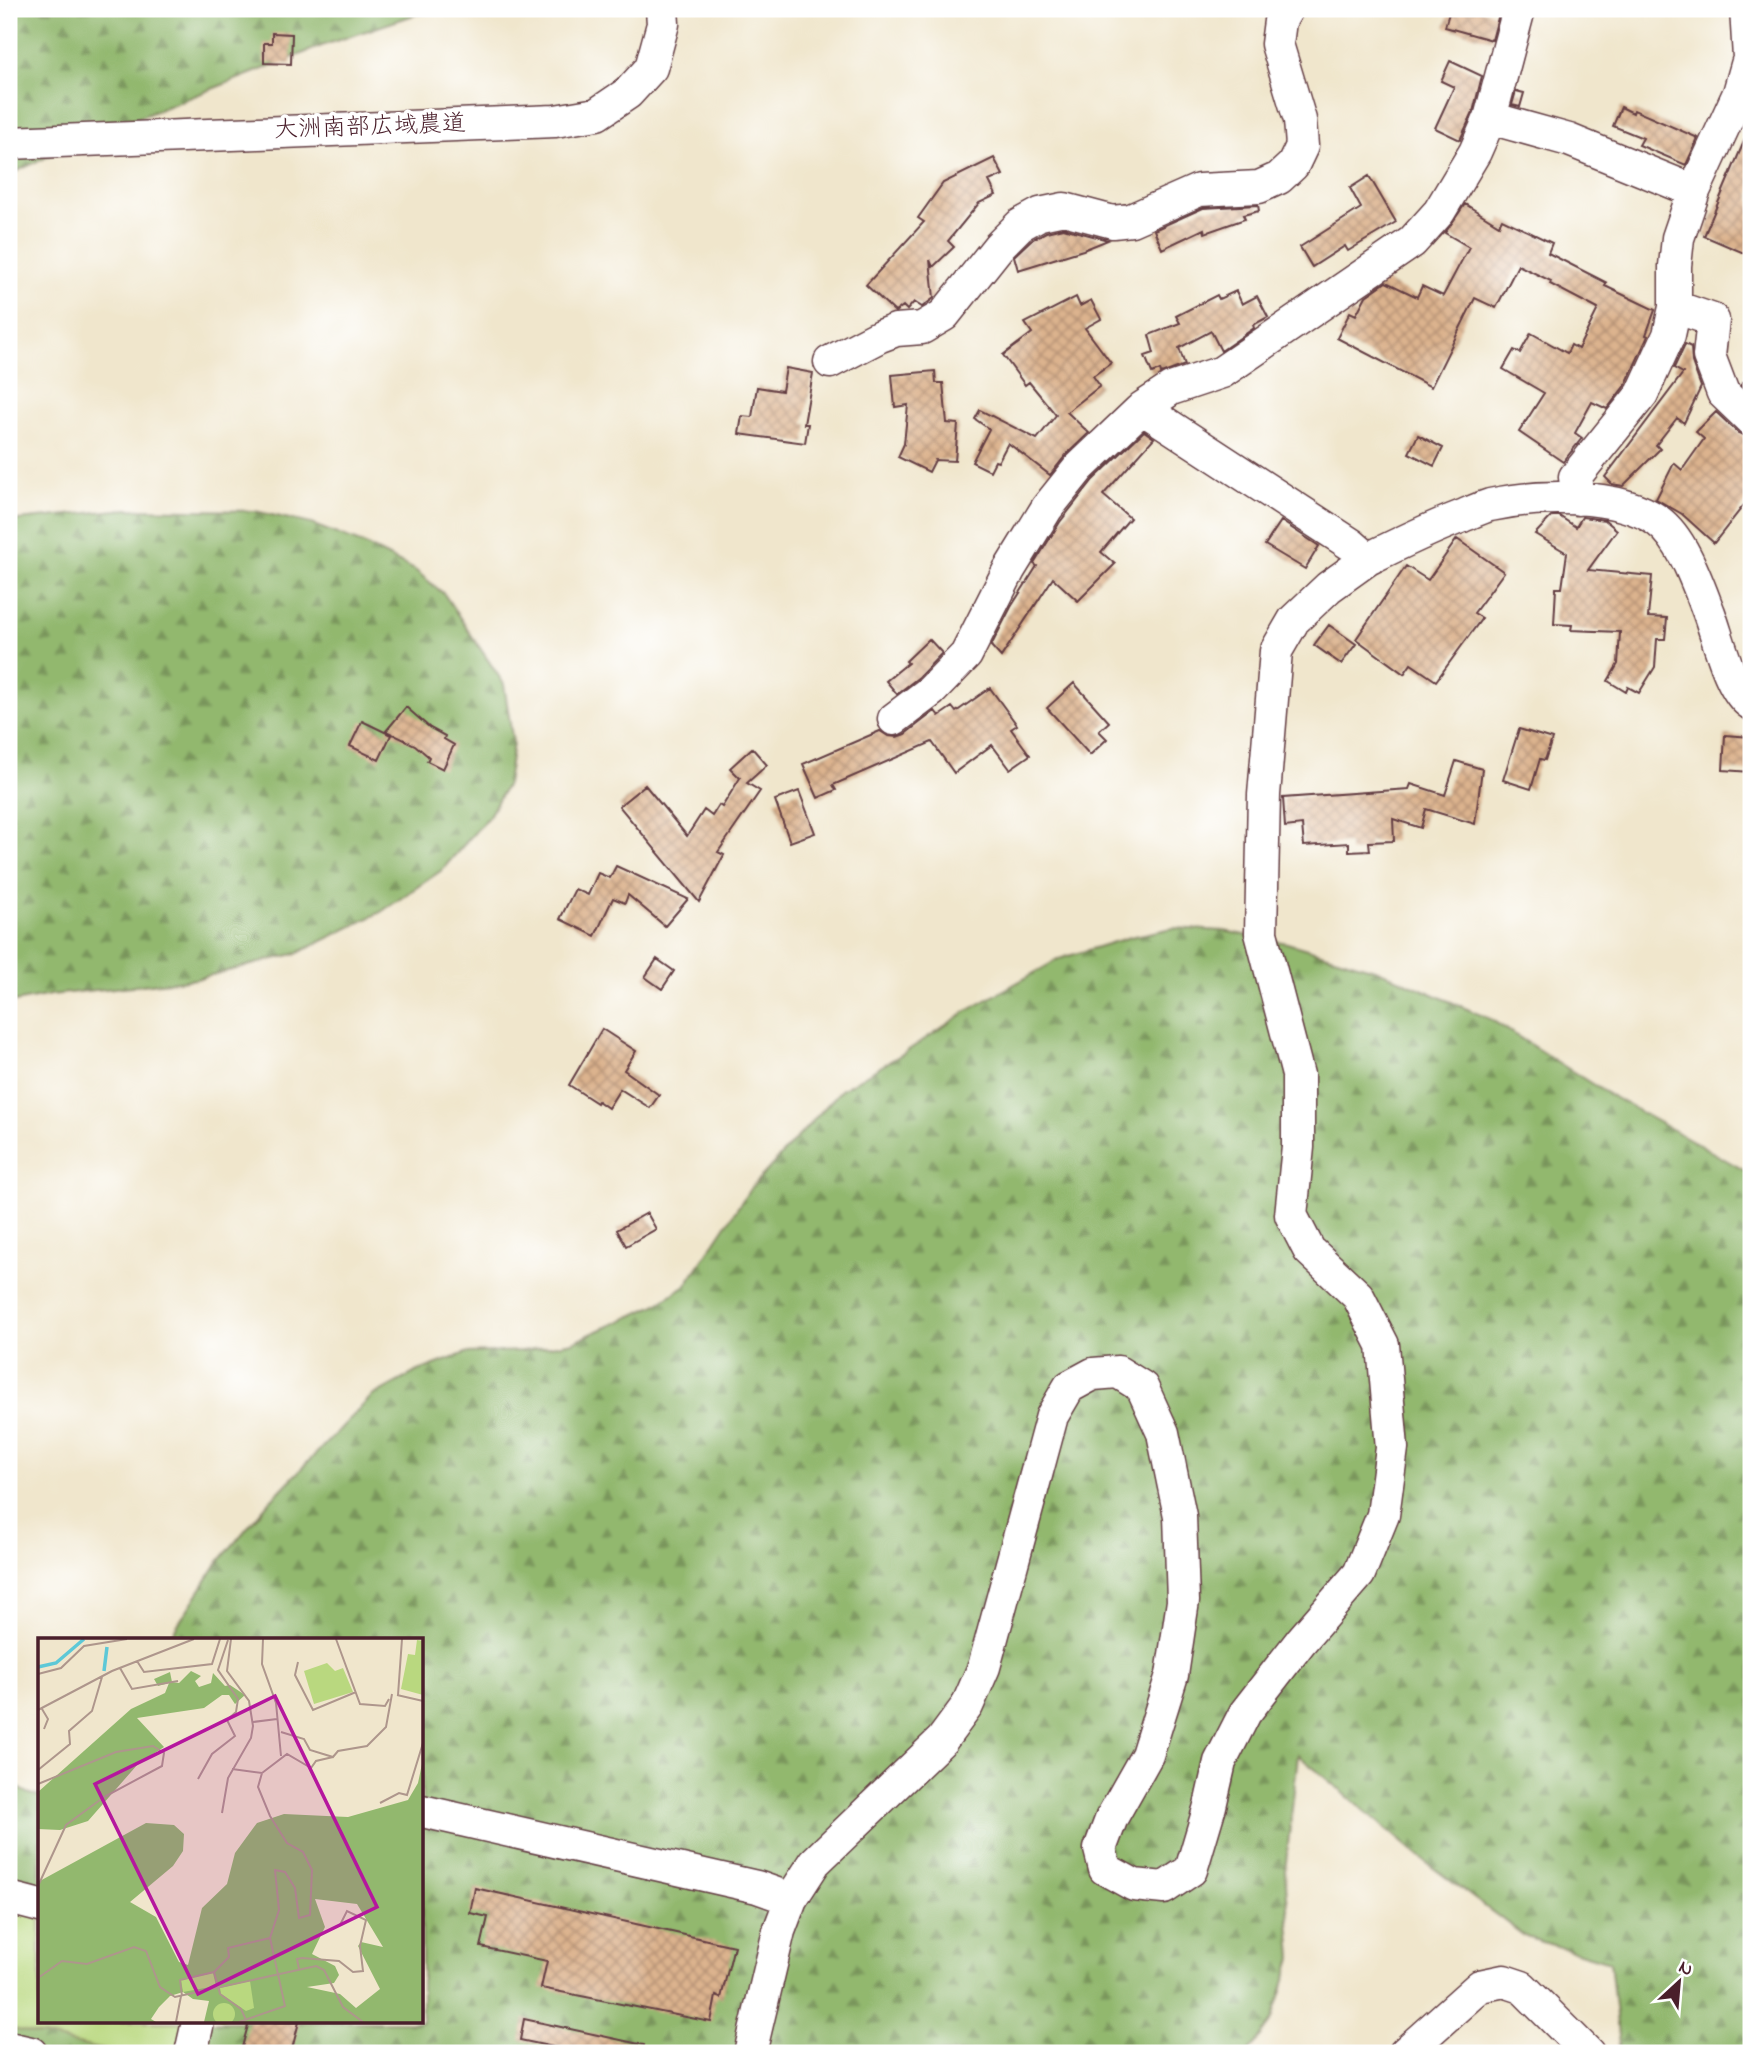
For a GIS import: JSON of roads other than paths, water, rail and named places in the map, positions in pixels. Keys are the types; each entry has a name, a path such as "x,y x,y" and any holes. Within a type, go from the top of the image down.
{"street":[{"name":"大洲南部広域農道","path":"9,143 555,121 597,114 628,93 651,68 663,24 662,9"},
{"path":"830,362 880,335 896,330 922,328 944,315 999,246 1020,225 1040,214 1064,209 1113,222 1131,220 1199,190 1259,187 1279,178 1293,165 1302,146 1300,120 1277,44 1280,22 1287,9"},
{"path":"894,719 931,691 966,655 1009,570 1047,508 1079,468 1142,408 1171,389 1222,372 1412,242 1439,212 1475,152 1490,118 1519,9"},
{"path":"1578,499 1575,477 1642,394 1669,335 1675,307 1678,238 1693,191 1739,93 1749,58 1746,9"},
{"path":"1490,118 1569,140 1693,191"},
{"path":"1675,307 1713,320 1709,356 1723,393 1751,420"},
{"path":"1142,408 1352,545 1368,559"},
{"path":"750,2053 779,1931 791,1899 814,1862 942,1740 967,1706 984,1667 1052,1416 1069,1387 1093,1374 1118,1371 1142,1387 1163,1433 1180,1516 1183,1601 1172,1675 1147,1755 1112,1817 1100,1849 1105,1869 1134,1885 1164,1888 1191,1870 1220,1762 1245,1713 1301,1641 1359,1574 1383,1515 1392,1448 1383,1345 1357,1296 1309,1250 1291,1215 1298,1146 1298,1075 1261,933 1264,795 1273,669 1276,651 1294,620 1329,587 1368,559 1430,528 1489,506 1540,499 1611,502 1636,509 1658,521 1675,540 1696,580 1735,686 1751,704"},
{"path":"424,1811 757,1887 791,1899"},
{"path":"9,1898 38,1905"},
{"path":"1405,2053 1480,1986 1503,1981 1522,1987 1588,2053"},
{"path":"191,2053 198,2024"},
{"path":"9,2048 31,2053"}]}
